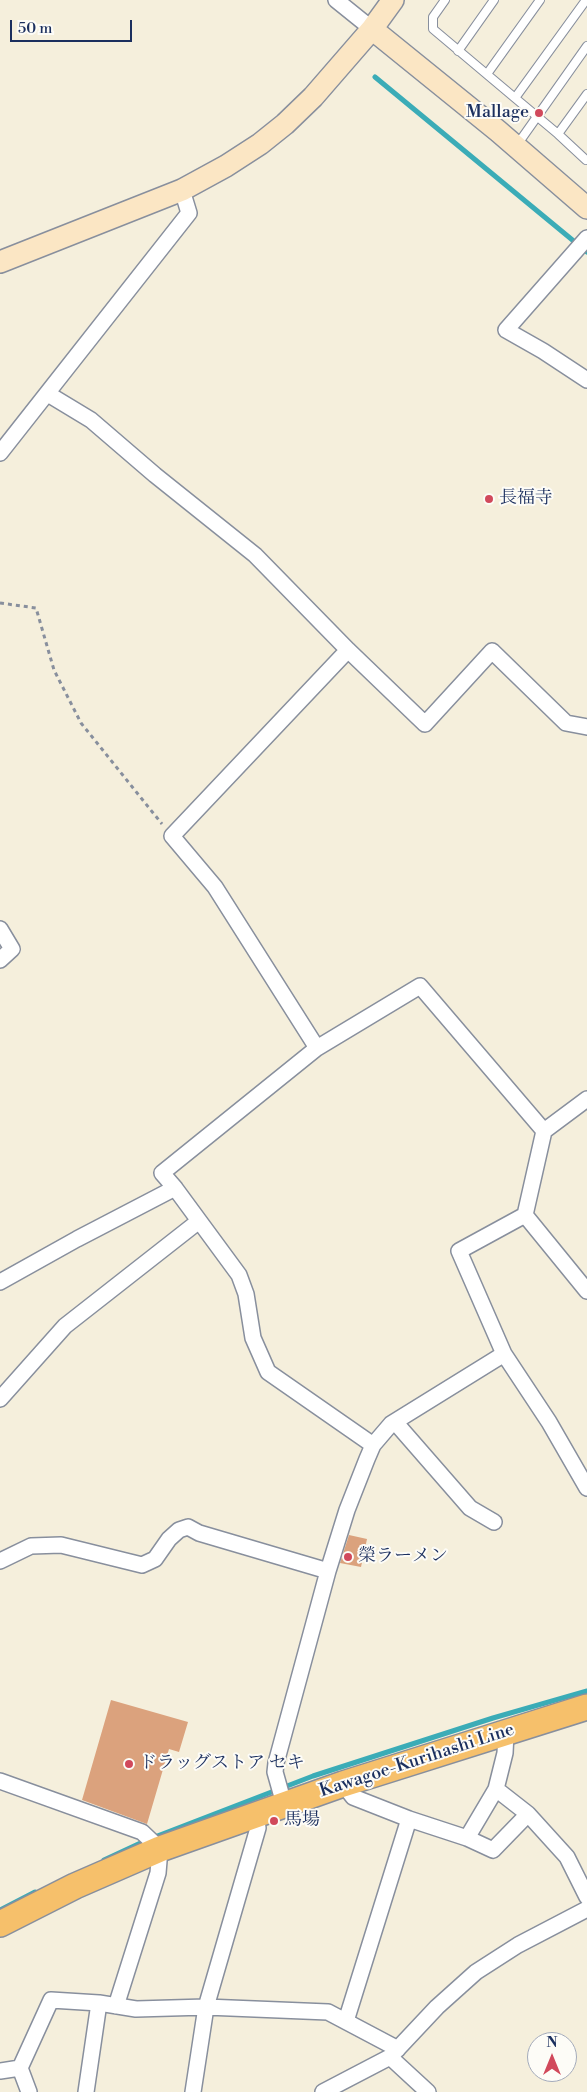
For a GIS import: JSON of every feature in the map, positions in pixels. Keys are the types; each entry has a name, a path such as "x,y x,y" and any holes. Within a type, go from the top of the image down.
{"main road":[{"name":"Kawagoe-Kurihashi Line","path":"0,1924 76,1886 160,1849 343,1784 587,1707"}],"street":[{"path":"336,0 516,147 587,208"},
{"path":"0,262 182,190 226,166 260,144 285,124 313,97 372,29 393,0"},
{"path":"0,453 189,213 182,190"},
{"path":"587,238 506,330 544,351 587,380"},
{"path":"48,394 91,420 255,555 348,650 425,724 492,651 566,723 587,727"},
{"path":"317,1048 215,887 172,836 348,650"},
{"path":"0,929 12,949 0,960"},
{"path":"373,1445 268,1372 253,1338 246,1294 238,1275 162,1173 317,1048 420,986 544,1131"},
{"path":"587,1099 544,1131 525,1215 459,1251 504,1354 549,1422 587,1488"},
{"path":"0,1281 175,1188"},
{"path":"525,1215 587,1292"},
{"path":"0,1398 65,1326 199,1221"},
{"path":"284,1804 275,1772 276,1763 328,1571 347,1510 373,1445 394,1422 504,1354"},
{"path":"394,1422 470,1508 494,1522"},
{"path":"0,1561 31,1546 61,1545 142,1565 155,1559 169,1539 179,1530 188,1527 198,1532 328,1571"},
{"path":"467,1838 496,1789 506,1753 506,1733"},
{"path":"0,1782 142,1832 160,1849 158,1873 116,2006"},
{"path":"343,1784 353,1797 409,1819 467,1838 493,1850 528,1814"},
{"path":"496,1789 528,1814 567,1857 587,1897"},
{"path":"193,2092 206,2007 258,1828 256,1814"},
{"path":"346,2021 409,1819"},
{"path":"323,2092 394,2053 437,2007 476,1972 518,1945 587,1910"},
{"path":"29,2092 20,2068 51,2000 99,2003 136,2009 206,2007 328,2012 346,2021 394,2053 428,2092"},
{"path":"86,2092 99,2003"},
{"path":"0,2071 20,2068"}],"lane":[{"path":"445,0 433,17 433,29 587,160"},
{"path":"458,51 494,0"},
{"path":"486,74 540,0"},
{"path":"515,98 586,0"},
{"path":"516,147 587,46"},
{"path":"558,134 587,94"}],"path":[{"path":"0,603 36,608 54,670 81,722 172,836"}],"building":[{"path":"349,1535 367,1539 361,1567 340,1563"},
{"path":"111,1700 188,1722 179,1752 169,1749 147,1824 82,1800"}],"waterway":[{"path":"375,77 587,252"},
{"path":"104,1860 147,1840 313,1776 493,1718 587,1691"},
{"path":"0,1910 35,1892"}],"place":[{"name":"Mallage","path":"539,113"},
{"name":"長福寺","path":"489,499"},
{"name":"榮ラーメン","path":"348,1557"},
{"name":"ドラッグストア セキ","path":"129,1764"},
{"name":"馬場","path":"274,1821"}]}
